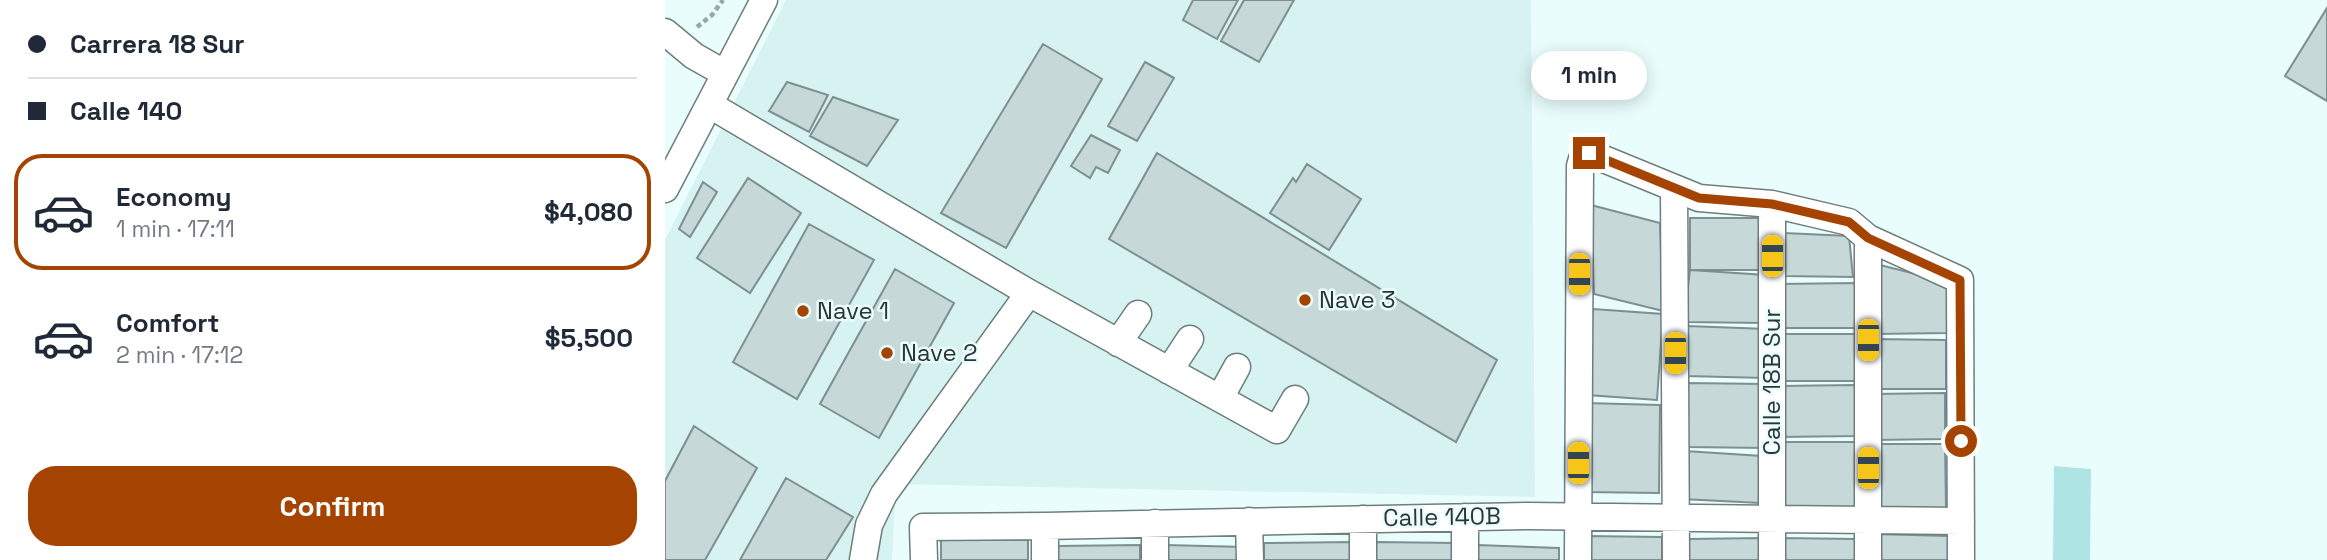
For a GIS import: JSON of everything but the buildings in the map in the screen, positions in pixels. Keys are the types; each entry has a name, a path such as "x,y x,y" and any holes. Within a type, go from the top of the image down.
{"street":[{"path":"665,189 764,0"},
{"path":"671,37 694,56 724,74"},
{"path":"710,105 1029,293 1277,430 1295,398"},
{"path":"1578,560 1580,166 1589,153 1699,198 1772,204 1849,222 1868,238 1960,280 1961,560"},
{"path":"1674,189 1676,560"},
{"name":"Calle 18B Sur","path":"1772,204 1772,560"},
{"path":"1868,238 1868,560"},
{"path":"863,560 869,525 884,495 1029,293"},
{"path":"1118,343 1138,313"},
{"path":"1169,371 1190,339"},
{"path":"1220,398 1237,367"},
{"path":"1465,517 1465,560"},
{"name":"Calle 140B","path":"924,560 923,527 1465,517 1961,521"},
{"path":"1363,519 1363,560"},
{"path":"1249,521 1250,560"},
{"path":"1155,560 1156,523"},
{"path":"1045,526 1045,560"}],"path":[{"path":"671,37 712,15 723,0"}],"shaded area":[{"path":"786,0 1531,0 1535,497 896,484 892,560 665,560 665,240"},
{"path":"2054,466 2091,469 2090,560 2053,560"}],"place":[{"name":"Nave 3","path":"1305,300"},
{"name":"Nave 1","path":"803,311"},
{"name":"Nave 2","path":"887,353"}],"route":[{"path":"1589,153 1699,198 1772,204 1849,222 1868,238 1960,280 1961,441"}]}
